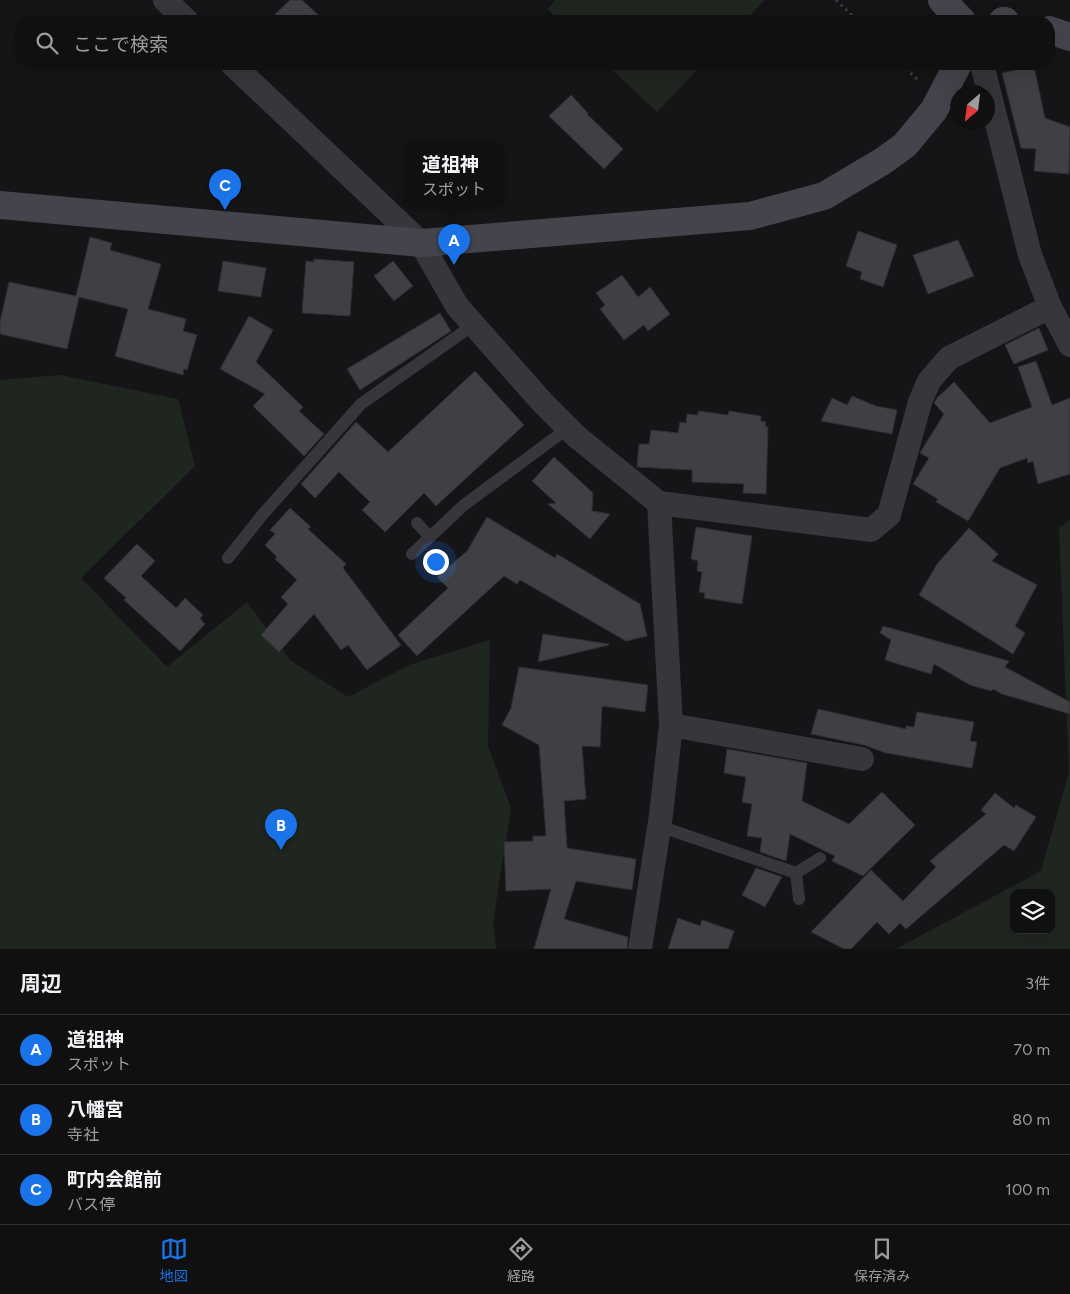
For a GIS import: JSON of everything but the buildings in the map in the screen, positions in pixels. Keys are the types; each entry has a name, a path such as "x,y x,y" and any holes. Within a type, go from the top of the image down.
{"street":[{"path":"165,0 181,15"},
{"path":"942,0 956,15"},
{"path":"1055,32 1070,36"},
{"path":"238,70 421,243 457,306 568,428 659,503 871,530 888,516 920,402 929,381 949,358 1050,307"},
{"path":"0,205 421,243 750,216 824,196 883,162 905,145 934,110 955,70"},
{"path":"984,70 1030,255 1050,307 1070,345"},
{"path":"640,949 659,826 671,725 659,503"},
{"path":"671,725 862,759"}],"lane":[{"path":"228,558 262,514 361,404 473,325"},
{"path":"412,554 464,505 568,428"},
{"path":"417,523 430,537"},
{"path":"659,826 796,873"},
{"path":"796,873 820,858"},
{"path":"796,873 799,899"}],"path":[{"path":"836,0 852,15"}],"shaded area":[{"path":"556,0 765,0 750,15 554,15 547,9"},
{"path":"612,70 697,70 657,112"},
{"path":"60,375 178,399 195,466 81,578 167,667 247,602 290,660 348,697 409,665 490,640 488,746 511,808 493,922 496,949 0,949 0,380"},
{"path":"1070,520 1070,949 896,949 1041,871 1069,772 1059,528"}],"place":[{"name":"町内会館前","path":"225,210"},
{"name":"道祖神","path":"454,265"},
{"name":"八幡宮","path":"281,850"}]}
